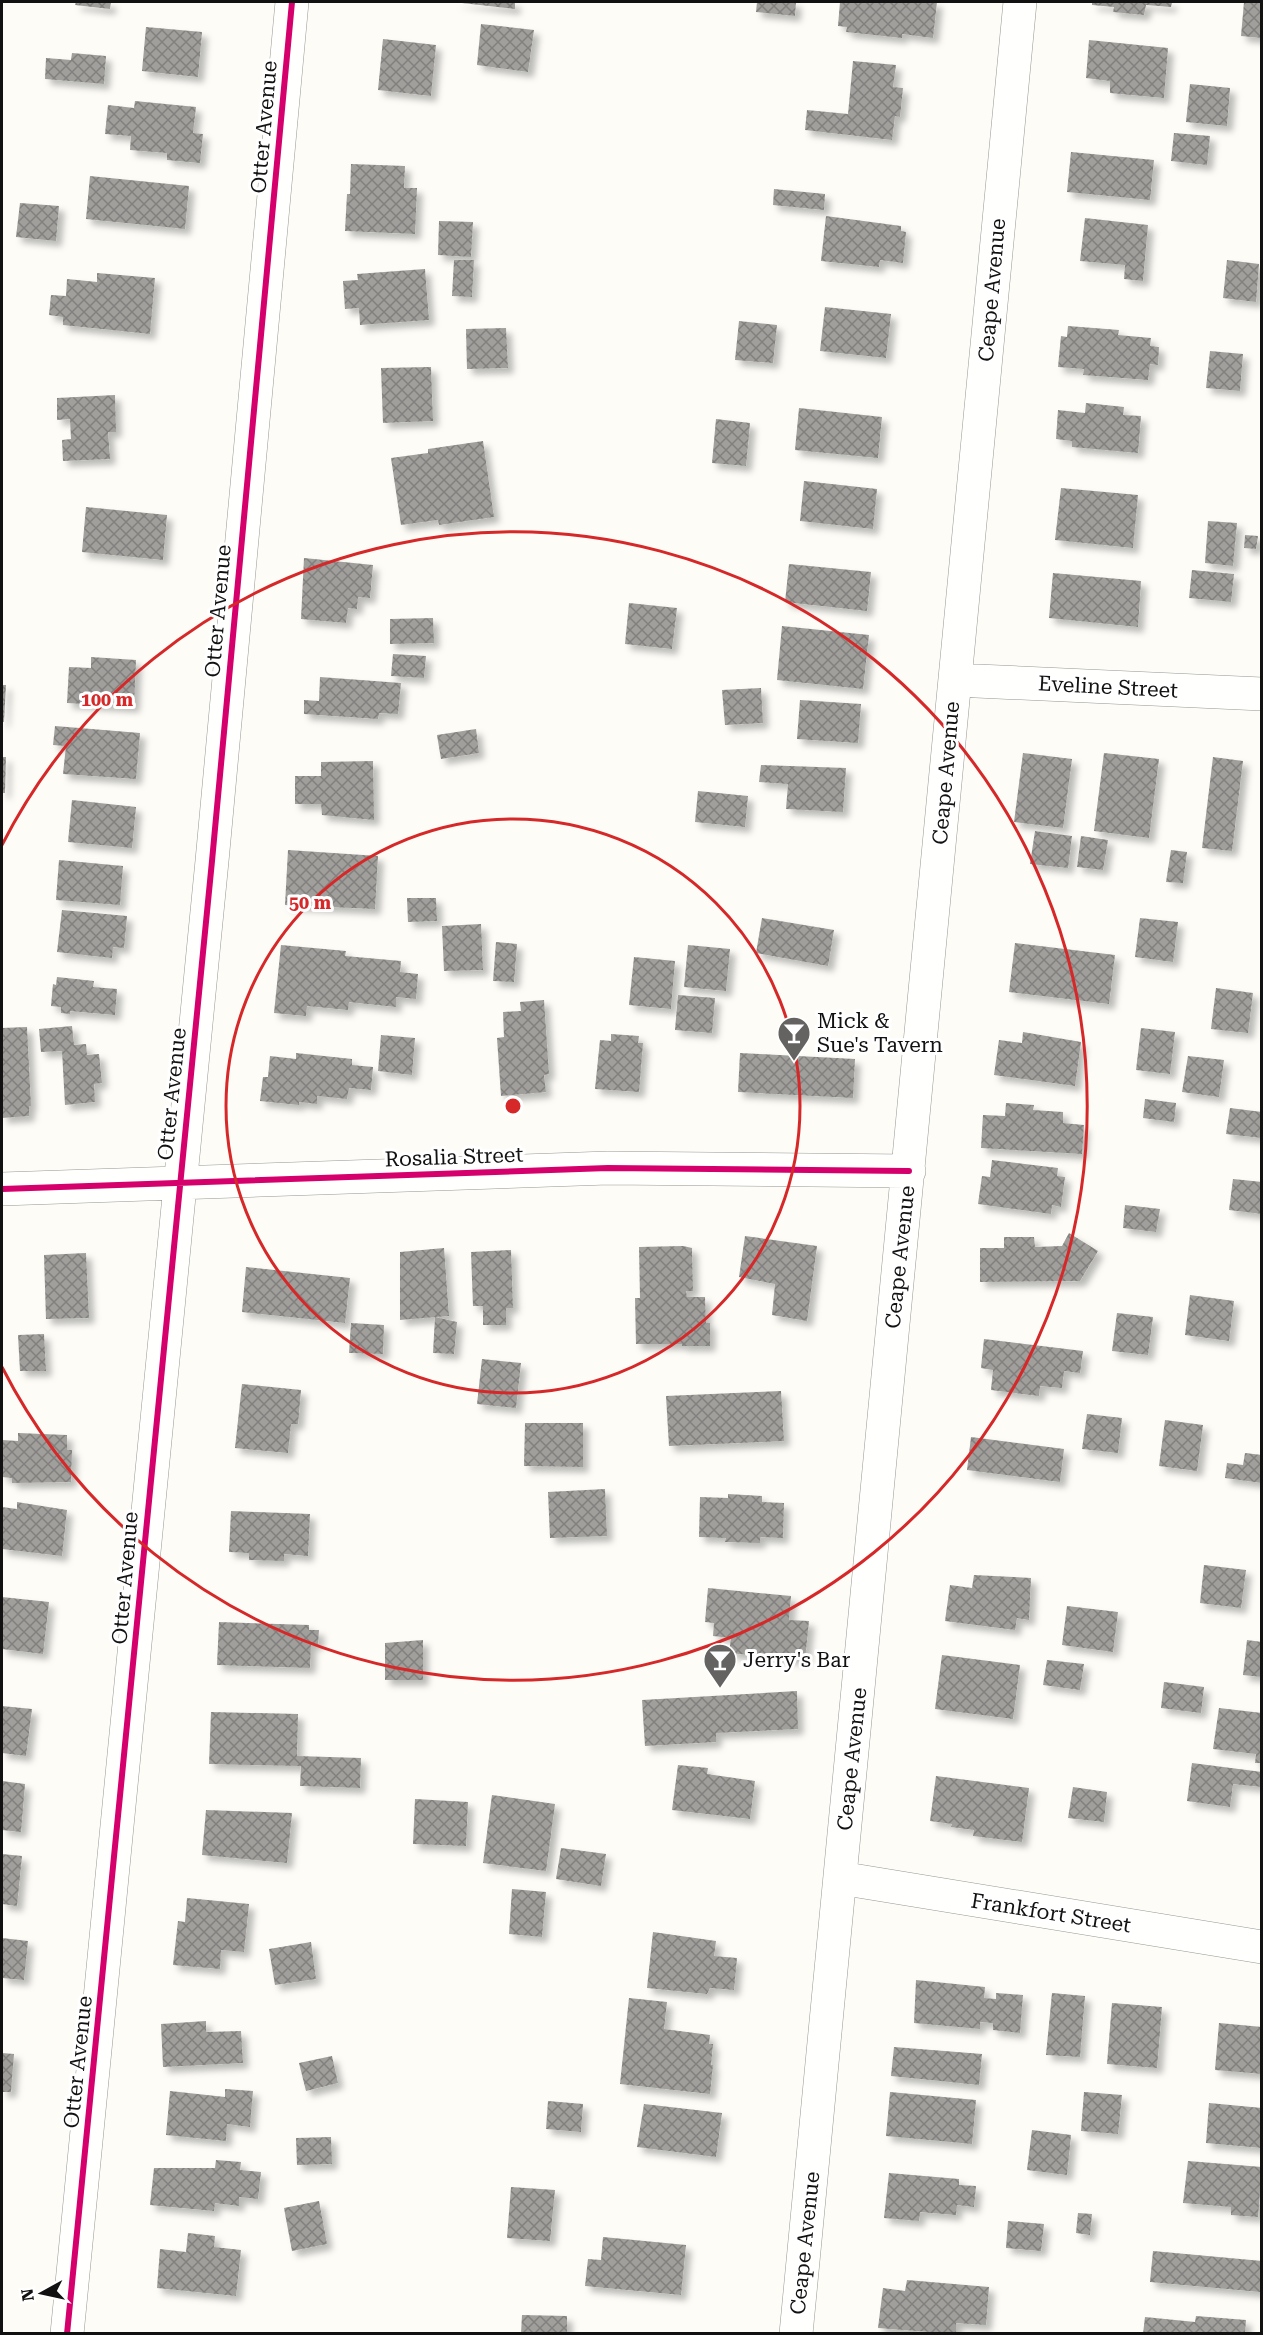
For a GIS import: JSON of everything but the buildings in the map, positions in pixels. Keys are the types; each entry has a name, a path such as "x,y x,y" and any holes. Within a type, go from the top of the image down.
{"street":[{"name":"Otter Avenue","path":"67,2334 292,2"},
{"name":"Ceape Avenue","path":"796,2334 1020,2"},
{"name":"Eveline Street","path":"955,680 1262,694"},
{"name":"Rosalia Street","path":"2,1189 608,1168 909,1171"},
{"name":"Frankfort Street","path":"840,1878 1262,1947"}],"cycle path":[{"path":"67,2334 212,861 292,2"},
{"path":"2,1189 608,1168 909,1171"}],"place":[{"name":"Mick & Sue's Tavern","path":"794,1062"},
{"name":"Jerry's Bar","path":"720,1689"}]}
